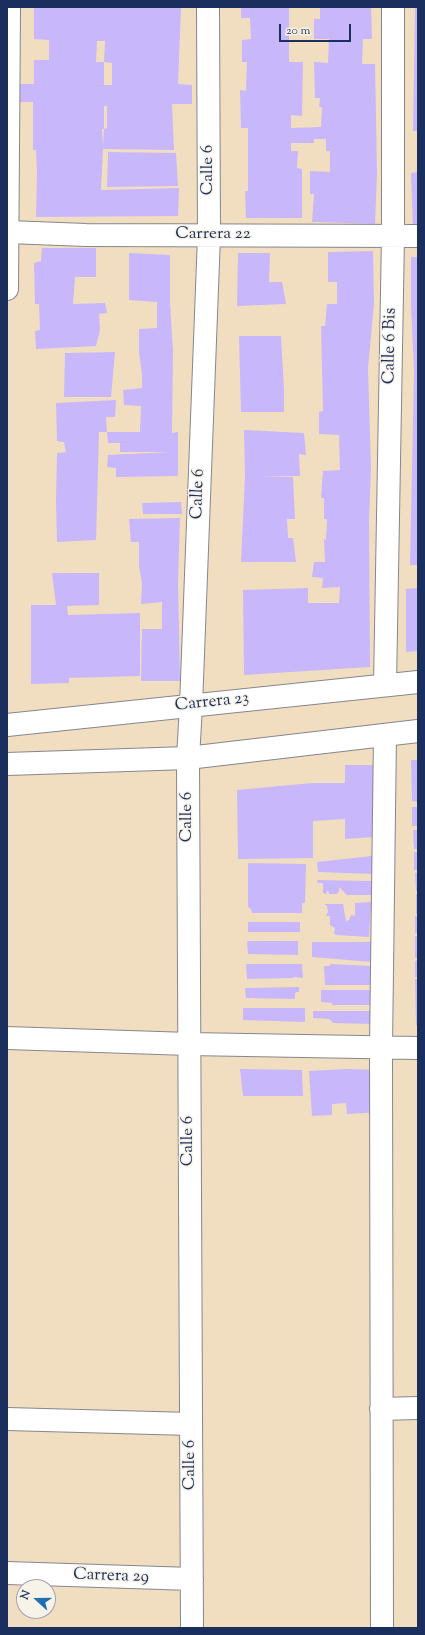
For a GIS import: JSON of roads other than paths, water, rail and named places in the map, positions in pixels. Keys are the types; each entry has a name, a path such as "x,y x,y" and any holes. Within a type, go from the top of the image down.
{"street":[{"path":"7,289 9,7"},
{"name":"Calle 6","path":"192,1628 188,758 209,236 208,7"},
{"name":"Calle 6 Bis","path":"385,685 393,236 393,7"},
{"name":"Carrera 22","path":"8,232 86,235 418,236"},
{"name":"Carrera 23","path":"7,725 418,682"},
{"path":"7,764 188,758 418,730"},
{"path":"382,1628 381,1047 385,735"},
{"path":"7,1038 189,1044 418,1048"},
{"path":"381,1409 418,1408"},
{"path":"7,1418 190,1424"},
{"name":"Carrera 29","path":"7,1573 192,1579"}]}
